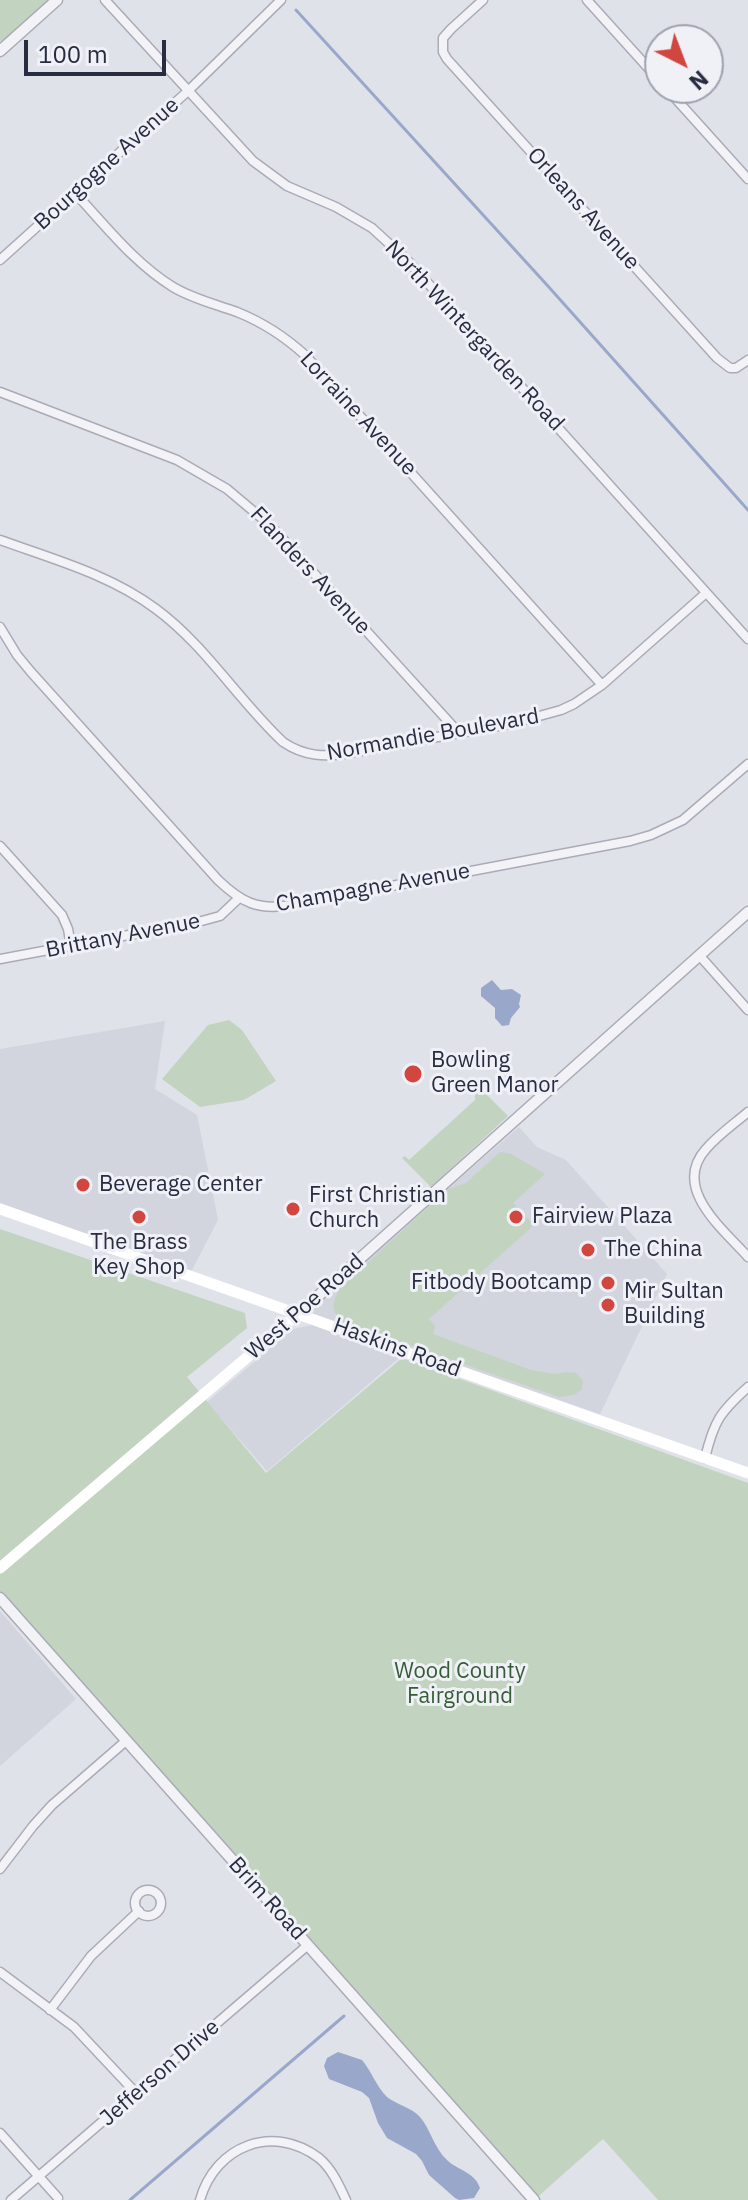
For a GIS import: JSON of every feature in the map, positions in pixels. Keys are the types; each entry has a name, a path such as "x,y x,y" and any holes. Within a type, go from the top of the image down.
{"main road":[{"name":"Haskins Road","path":"0,1209 748,1473"},
{"name":"West Poe Road","path":"0,1568 299,1313"}],"street":[{"path":"0,51 57,0"},
{"name":"North Wintergarden Road","path":"105,0 237,146 269,174 287,186 352,215 388,241 748,639"},
{"name":"Bourgogne Avenue","path":"0,260 188,91 281,0"},
{"name":"Orleans Avenue","path":"483,0 443,38 447,59 717,358 730,368 736,368 748,360"},
{"path":"587,0 644,63"},
{"path":"680,104 748,179"},
{"name":"Lorraine Avenue","path":"75,193 122,244 158,276 195,297 255,320 275,331 305,355 602,685"},
{"name":"Flanders Avenue","path":"0,392 177,460 227,489 271,526 459,733"},
{"name":"Normandie Boulevard","path":"1,543 116,584 154,607 183,633 283,742 302,752 331,756 533,719 561,710 602,685 706,593"},
{"name":"Champagne Avenue","path":"0,627 31,672 218,880 251,904 279,907 630,841 683,820 748,764"},
{"path":"0,846 62,915 71,946"},
{"name":"Brittany Avenue","path":"0,959 213,919 226,912 239,898"},
{"name":"West Poe Road","path":"299,1313 748,912"},
{"path":"699,955 748,1010"},
{"path":"748,1112 706,1149 696,1165 694,1180 700,1202 748,1257"},
{"path":"705,1458 711,1432 724,1409 748,1387"},
{"name":"Brim Road","path":"0,1598 534,2200"},
{"path":"0,1869 52,1805 127,1740"},
{"path":"50,2010 91,1956 139,1911"},
{"name":"Jefferson Drive","path":"11,2200 308,1945"},
{"path":"0,1972 90,2042 136,2093"},
{"path":"0,2133 58,2198"},
{"path":"200,2200 209,2177 228,2156 247,2145 276,2142 300,2147 319,2158 329,2168 346,2200"}],"shaded area":[{"path":"165,1021 155,1089 197,1115 218,1220 191,1272 0,1203 0,1049"},
{"name":"Fairview Plaza","path":"519,1127 537,1147 566,1160 667,1274 600,1414 306,1312"},
{"path":"312,1325 400,1357 267,1471 207,1402 293,1329"},
{"path":"0,1611 76,1699 0,1766"}],"green space":[{"path":"0,0 57,0 5,46 0,40"},
{"path":"229,1020 242,1030 276,1081 244,1100 200,1107 162,1079 208,1025"},
{"path":"480,1088 508,1116 431,1187 402,1158 405,1156 409,1160 475,1100 475,1091"},
{"path":"500,1152 511,1154 545,1174 513,1203 534,1225 429,1319 435,1326 433,1334 531,1370 576,1373 583,1381 582,1389 574,1395 559,1397 343,1322 334,1310 340,1288 448,1189 466,1183"},
{"name":"Wood County Fairground","path":"0,1229 245,1313 247,1328 187,1377 266,1473 402,1358 748,1483 748,2200 658,2200 603,2139 534,2200 0,1598"}],"water":[{"path":"492,980 501,990 512,989 521,995 520,1007 509,1025 502,1026 495,1018 495,1008 481,996 481,988"},
{"path":"338,2052 362,2060 387,2097 420,2117 443,2155 478,2183 480,2188 474,2198 455,2198 429,2175 416,2154 387,2138 369,2098 362,2092 329,2079 324,2066 327,2058"}],"waterway":[{"path":"296,10 748,510"},
{"path":"130,2200 344,2016"}],"place":[{"name":"Bowling Green Manor","path":"413,1074"},
{"name":"Beverage Center","path":"83,1185"},
{"name":"First Christian Church","path":"293,1209"},
{"name":"The Brass Key Shop","path":"139,1217"},
{"name":"Fairview Plaza","path":"516,1217"},
{"name":"The China","path":"588,1250"},
{"name":"Fitbody Bootcamp","path":"608,1283"},
{"name":"Mir Sultan Building","path":"608,1305"}]}
